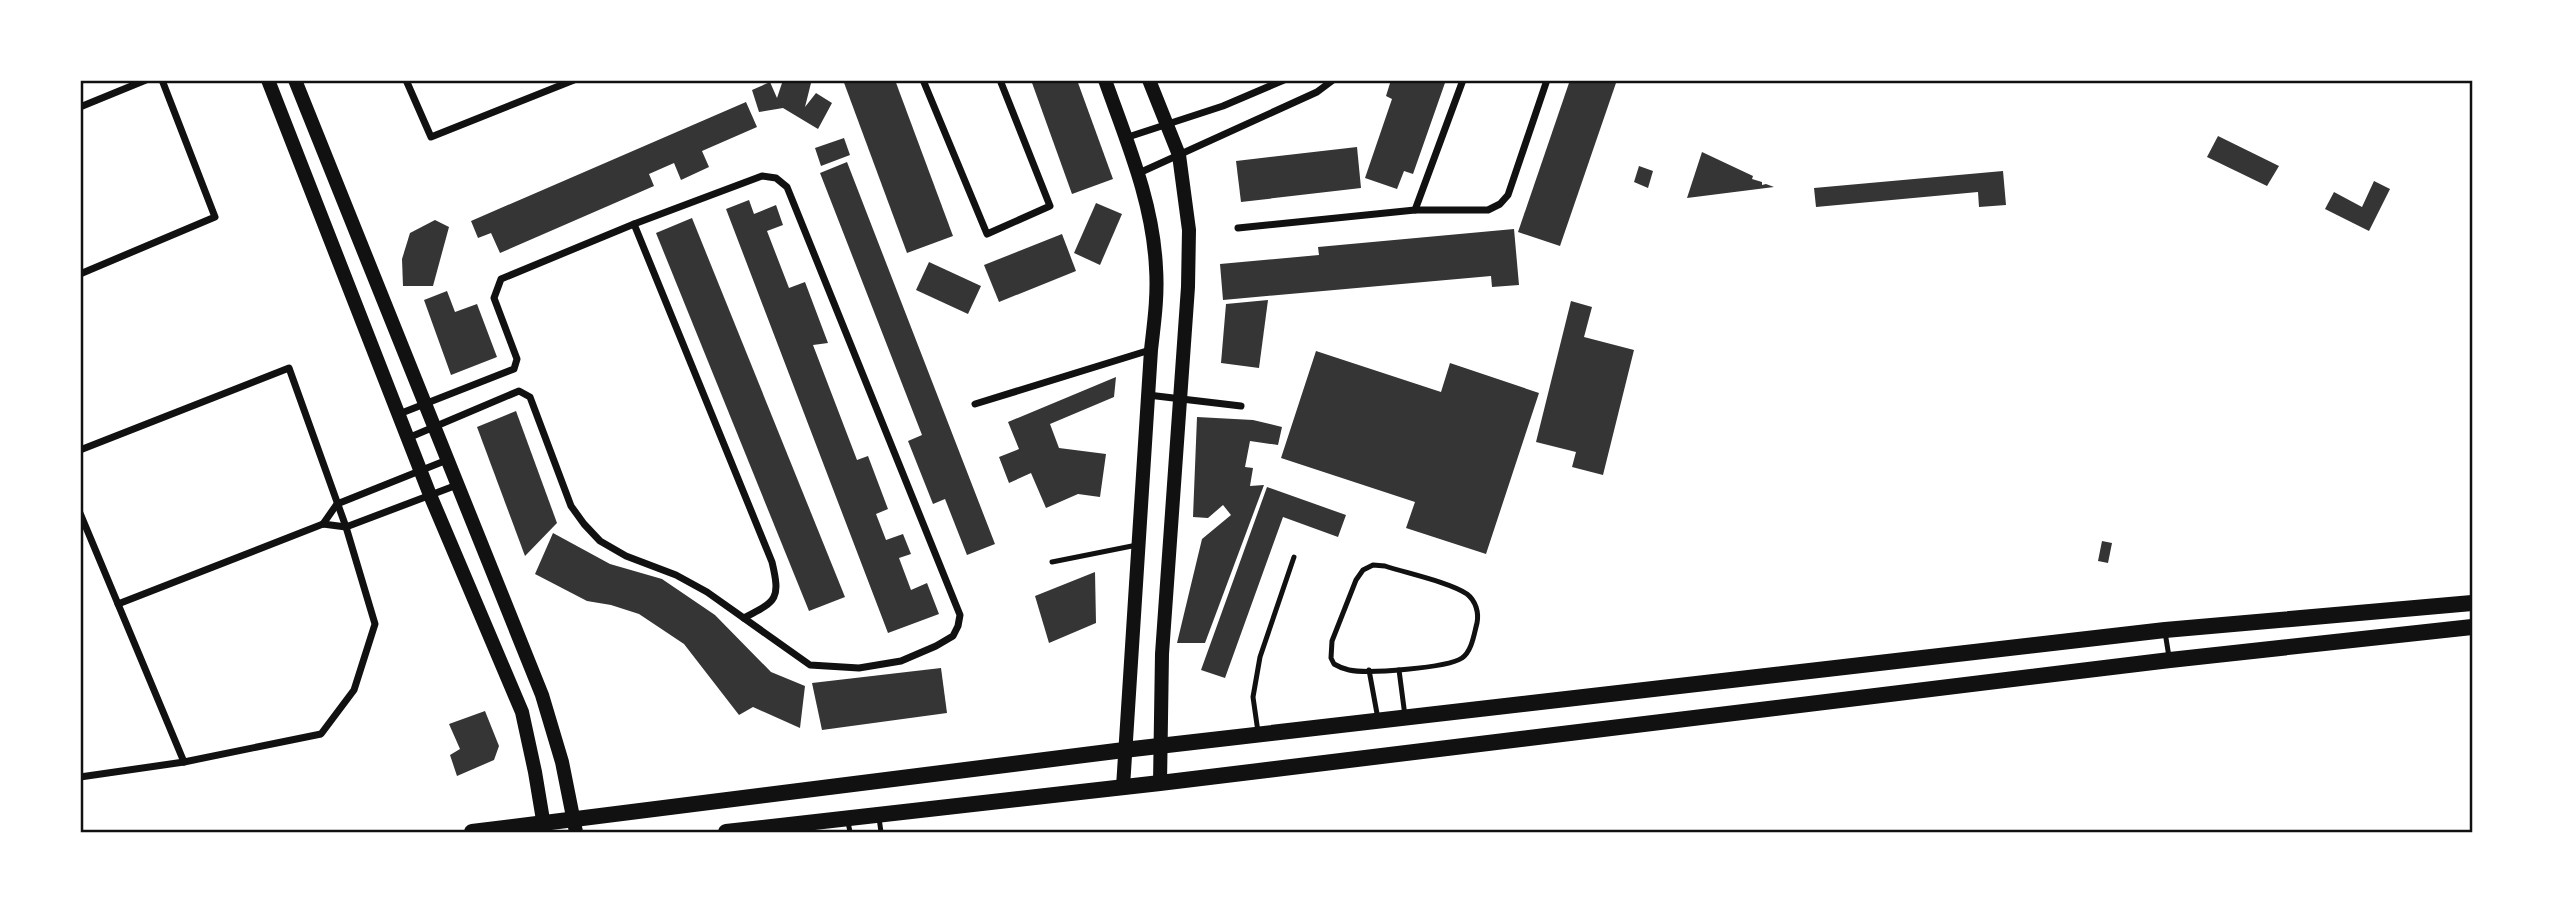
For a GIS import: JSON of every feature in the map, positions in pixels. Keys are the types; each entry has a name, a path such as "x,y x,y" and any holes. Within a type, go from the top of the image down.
{"main road":[{"path":"268,80 430,495 522,712 536,772 544,828"},
{"path":"295,80 542,695 562,762 575,826"},
{"path":"1104,80 1139,173 1152,229 1156,269 1123,787"},
{"path":"1149,80 1179,155 1189,241 1162,654 1160,783"},
{"path":"472,832 575,826 1124,750 2165,630 2473,603"},
{"path":"726,832 849,825 879,815 2170,660 2473,627"}],"street":[{"path":"80,107 146,80"},
{"path":"80,274 215,217 162,80"},
{"path":"406,80 430,137 574,80"},
{"path":"923,80 987,234 1050,206 1000,80"},
{"path":"1125,138 1223,106 1284,80"},
{"path":"1139,173 1317,92 1333,80"},
{"path":"1415,210 1464,80"},
{"path":"1238,228 1415,210 1488,210 1500,204 1508,195 1547,80"},
{"path":"399,414 514,369 517,359 494,298 501,279 762,176 776,178 787,187 960,615 958,626 953,636 901,661 859,668 810,665 707,592 667,571 626,556 600,541 571,506 530,397 526,393 519,391 408,438"},
{"path":"635,224 772,562 777,588 774,600 744,618"},
{"path":"975,404 1151,350"},
{"path":"80,450 289,368 346,527 375,624 354,690 321,734 184,762 80,776"},
{"path":"1148,395 1241,405"},
{"path":"323,524 337,504 447,460"},
{"path":"118,604 323,524 346,527 457,485"},
{"path":"80,513 184,762"}],"lane":[{"path":"1052,562 1137,545"},
{"path":"1258,734 1253,697 1260,657 1294,557"},
{"path":"1378,564 1465,593 1474,602 1478,614 1469,650 1461,658 1399,670 1350,671 1334,664 1330,650 1332,641 1356,580 1367,566 1378,564"},
{"path":"2165,630 2170,660"},
{"path":"1369,670 1378,721"},
{"path":"1399,670 1405,718"},
{"path":"879,815 881,832"}],"building":[{"path":"783,80 811,83 805,107 816,93 832,103 818,129 783,108 759,112 752,90 770,82 777,98"},
{"path":"843,80 895,80 953,236 907,253"},
{"path":"1031,80 1077,80 1113,179 1072,194"},
{"path":"1391,80 1446,80 1413,174 1404,171 1397,189 1365,178 1392,99 1386,96"},
{"path":"1570,80 1617,80 1560,246 1518,232"},
{"path":"746,102 757,127 702,151 709,167 681,180 674,163 649,174 654,186 500,253 491,233 478,238 471,221"},
{"path":"2218,136 2279,166 2267,186 2207,157"},
{"path":"844,138 850,155 821,166 815,148"},
{"path":"1357,147 1361,188 1241,202 1236,161"},
{"path":"1702,152 1753,176 1752,179 1762,182 1762,185 1774,187 1687,198"},
{"path":"847,162 995,544 967,555 945,499 933,504 908,441 922,435 820,173"},
{"path":"1639,166 1653,171 1648,188 1634,182"},
{"path":"2003,171 2006,205 1979,207 1978,192 1816,207 1814,188"},
{"path":"2374,181 2390,189 2369,231 2325,209 2334,192 2362,207"},
{"path":"749,200 754,214 776,205 783,225 767,231 789,288 805,282 828,343 813,345 857,460 868,456 888,509 876,514 886,540 903,534 911,554 899,558 911,590 927,583 939,614 888,633 726,209"},
{"path":"1096,203 1122,214 1100,265 1074,253"},
{"path":"692,218 845,597 809,611 656,233"},
{"path":"435,220 449,227 433,286 403,286 402,259 410,233"},
{"path":"1514,229 1519,285 1492,287 1491,276 1223,300 1220,264 1319,255 1318,247"},
{"path":"1062,234 1076,271 999,302 984,265"},
{"path":"929,262 981,286 968,314 916,290"},
{"path":"447,291 455,312 477,304 497,357 451,375 424,300"},
{"path":"1268,300 1259,368 1221,363 1226,304"},
{"path":"1571,301 1592,307 1584,337 1634,350 1603,475 1572,467 1576,452 1536,442"},
{"path":"1316,351 1441,392 1450,363 1539,393 1486,554 1406,528 1415,502 1281,458"},
{"path":"1116,377 1114,397 1050,424 1059,448 1106,454 1100,497 1078,494 1046,508 1031,473 1009,483 999,457 1019,449 1008,422"},
{"path":"516,411 557,523 525,556 477,427"},
{"path":"1197,417 1253,420 1282,427 1278,445 1250,441 1245,467 1253,468 1250,486 1264,485 1205,643 1177,643 1202,539 1231,515 1223,505 1208,518 1193,517"},
{"path":"1267,487 1346,515 1338,537 1283,517 1225,678 1201,670"},
{"path":"553,533 610,564 662,579 715,615 771,672 805,686 800,728 753,707 739,715 684,644 639,614 587,601 535,574"},
{"path":"2102,541 2112,543 2108,563 2098,561"},
{"path":"1095,572 1096,623 1049,643 1035,596"},
{"path":"941,668 947,713 822,730 812,683"},
{"path":"485,711 499,746 494,760 457,776 450,755 460,749 449,724"}]}
